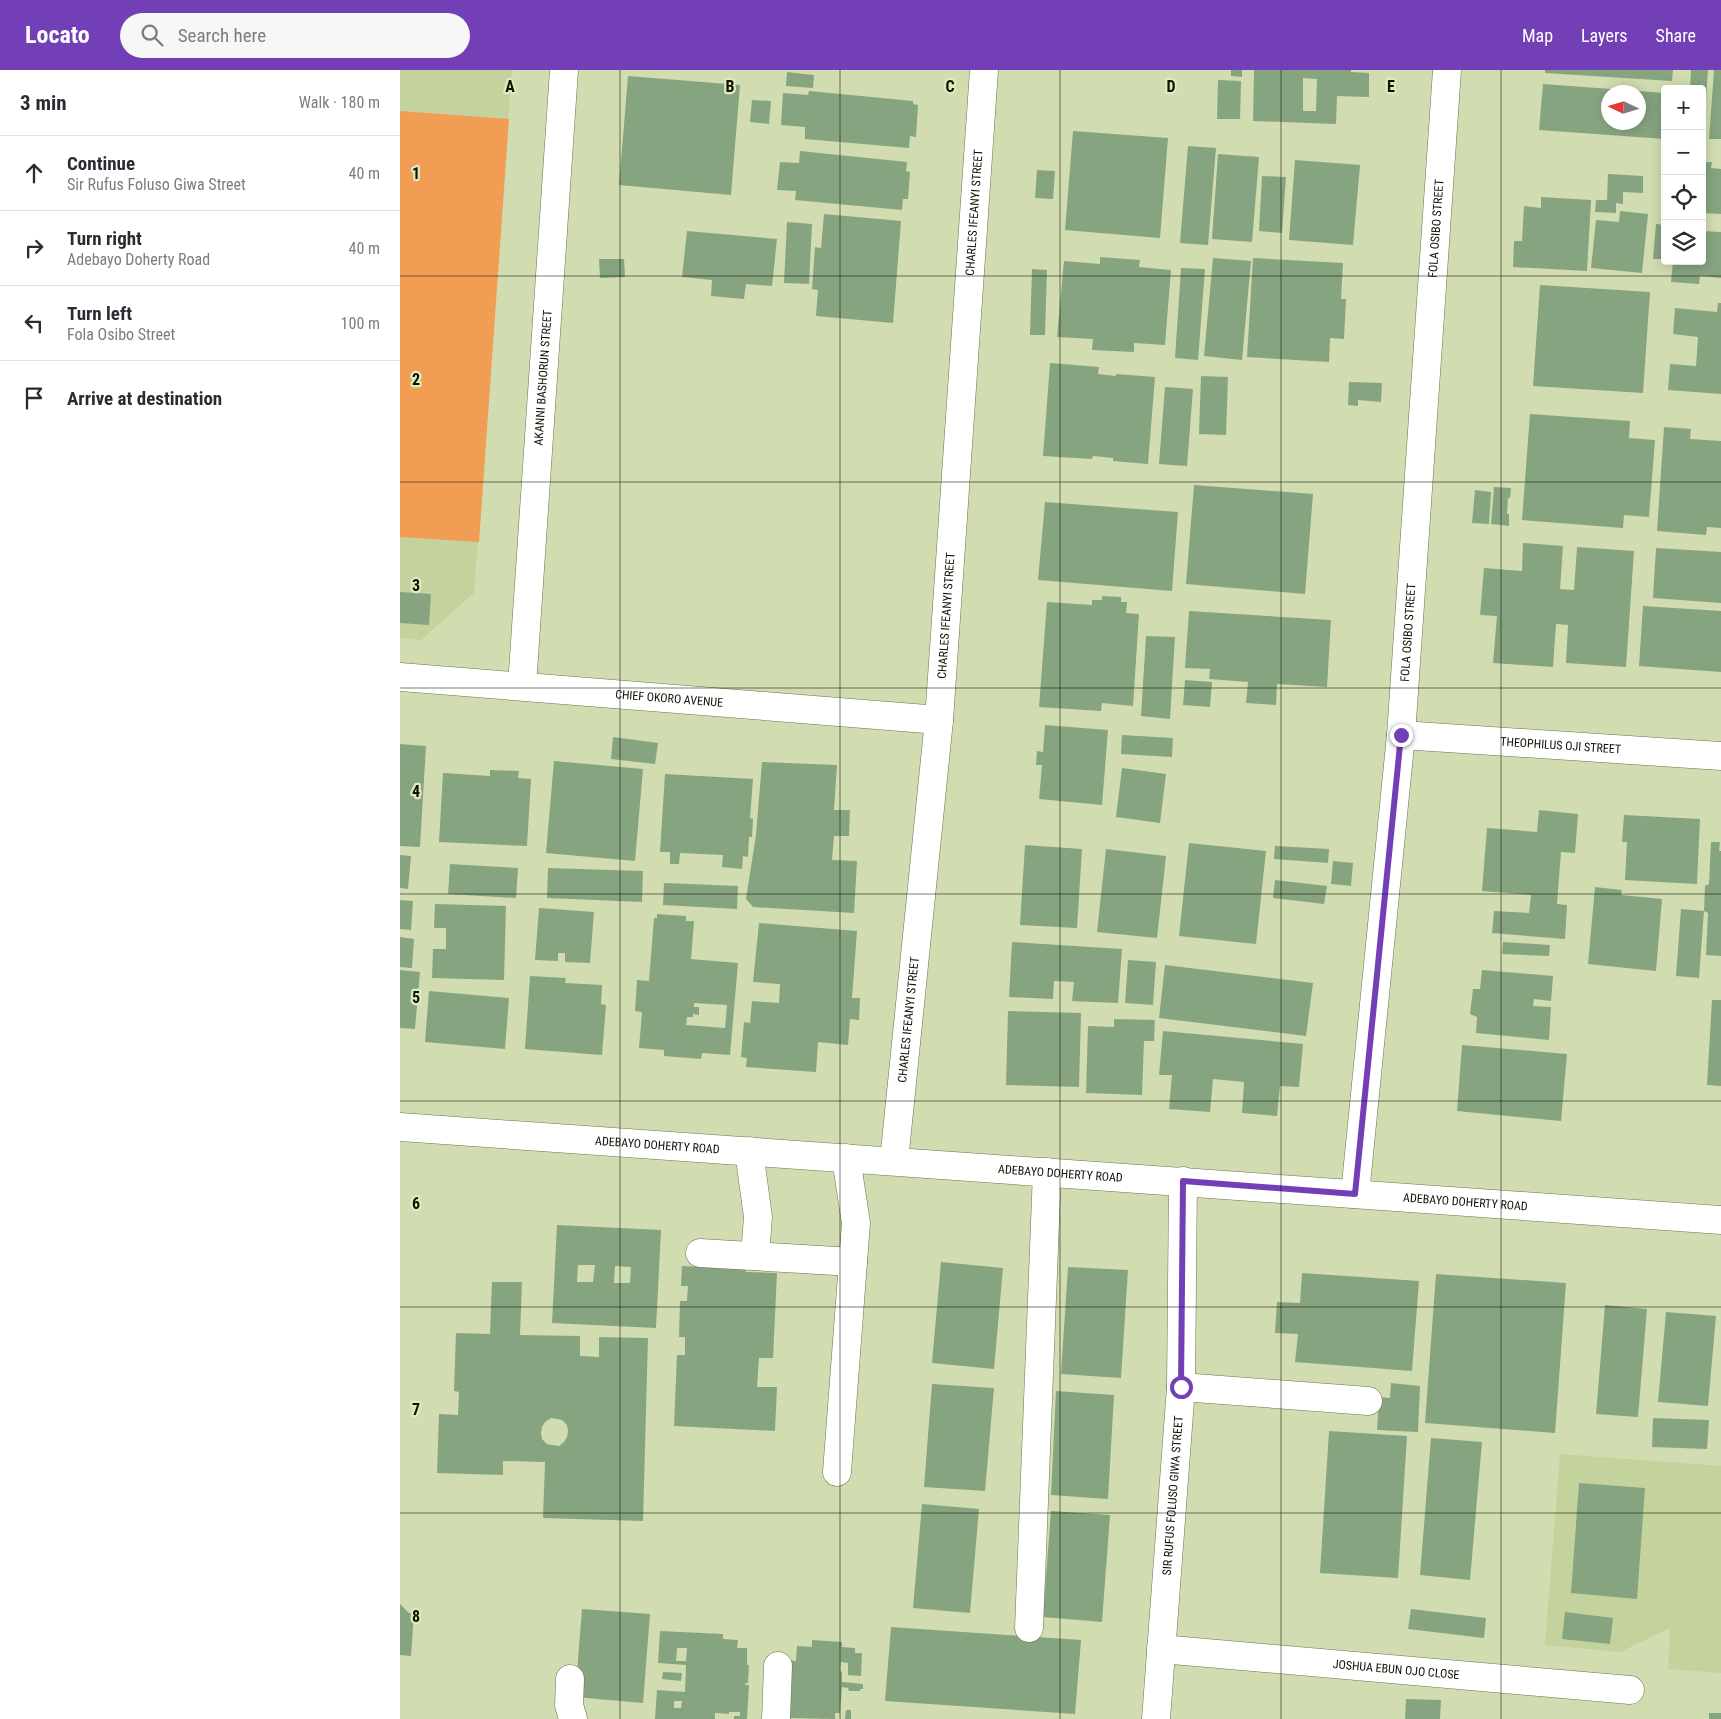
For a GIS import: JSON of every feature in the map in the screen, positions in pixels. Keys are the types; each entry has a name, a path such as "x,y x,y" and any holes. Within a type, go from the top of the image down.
{"street":[{"name":"AKANNI BASHORUN STREET","path":"522,686 564,70"},
{"name":"CHARLES IFEANYI STREET","path":"894,1161 939,720 984,70"},
{"name":"FOLA OSIBO STREET","path":"1355,1194 1401,735 1447,70"},
{"name":"CHIEF OKORO AVENUE","path":"400,677 939,720"},
{"name":"THEOPHILUS OJI STREET","path":"1401,735 1721,756"},
{"name":"ADEBAYO DOHERTY ROAD","path":"400,1127 1721,1220"},
{"path":"750,1151 758,1217 755,1256"},
{"path":"837,1472 856,1223 846,1158"},
{"path":"1029,1628 1047,1172"},
{"name":"SIR RUFUS FOLUSO GIWA STREET","path":"1156,1719 1181,1387 1183,1181"},
{"path":"700,1253 853,1262"},
{"path":"1181,1387 1368,1401"},
{"name":"JOSHUA EBUN OJO CLOSE","path":"1161,1649 1630,1690"},
{"path":"776,1719 778,1666"},
{"path":"570,1679 569,1705 573,1719"}],"shaded area":[{"path":"400,70 512,70 474,593 421,640 400,638"},
{"path":"400,111 509,119 479,542 400,537"},
{"path":"1560,1454 1721,1466 1721,1673 1668,1669 1670,1628 1620,1652 1545,1645"}],"building":[{"path":"1231,70 1242,70 1242,77 1231,76"},
{"path":"1254,70 1351,70 1351,72 1369,73 1369,97 1337,96 1336,124 1253,121","holes":["1303,78 1317,79 1316,111 1303,111"]},
{"path":"1545,70 1673,70 1672,81 1545,73"},
{"path":"1691,70 1708,70 1706,98 1706,85 1690,85"},
{"path":"1714,70 1721,70 1721,139 1709,139"},
{"path":"787,72 814,75 813,88 786,86"},
{"path":"628,76 740,85 731,195 619,185"},
{"path":"1218,80 1241,81 1240,119 1217,119"},
{"path":"1543,84 1601,88 1601,130 1646,130 1646,92 1661,93 1661,139 1539,130"},
{"path":"809,91 913,101 913,104 918,105 916,137 910,136 909,148 805,139 805,127 781,125 783,93 808,95"},
{"path":"752,100 771,101 769,124 750,122"},
{"path":"1073,131 1168,138 1160,238 1065,230"},
{"path":"1188,146 1216,148 1208,245 1180,243"},
{"path":"800,151 907,162 906,171 910,172 908,199 903,199 902,210 795,200 796,191 777,190 780,162 799,163"},
{"path":"1218,154 1259,157 1252,242 1212,239"},
{"path":"1295,160 1360,165 1353,245 1289,240"},
{"path":"1706,162 1712,162 1711,168 1721,169 1721,214 1706,213"},
{"path":"1037,170 1055,171 1053,199 1035,198"},
{"path":"1608,174 1643,176 1643,193 1623,192 1623,204 1616,203 1616,213 1595,212 1596,200 1607,200"},
{"path":"1262,176 1286,177 1282,233 1259,231"},
{"path":"1541,197 1591,200 1587,271 1513,267 1514,241 1522,241 1524,206 1541,208"},
{"path":"1620,211 1648,214 1642,273 1591,268 1596,220 1619,222"},
{"path":"824,214 901,221 893,323 816,316 818,290 812,289 815,247 821,248"},
{"path":"787,222 812,224 809,284 784,283"},
{"path":"1656,224 1661,225 1661,259 1653,259"},
{"path":"687,231 777,239 772,286 746,284 744,299 711,296 712,280 682,277"},
{"path":"1706,231 1721,232 1721,278 1700,276 1699,284 1671,282 1673,265 1706,265"},
{"path":"1100,257 1140,260 1139,267 1171,270 1165,345 1134,343 1134,352 1092,350 1093,339 1057,337 1064,261 1100,264"},
{"path":"1213,258 1251,261 1242,360 1204,356"},
{"path":"1253,258 1343,263 1341,299 1346,299 1344,339 1330,338 1329,362 1247,357"},
{"path":"599,259 624,259 625,277 600,278"},
{"path":"1181,268 1205,269 1198,360 1175,358"},
{"path":"1032,269 1047,270 1045,335 1030,335"},
{"path":"1540,285 1650,292 1643,393 1533,386"},
{"path":"1718,303 1721,303 1721,394 1668,390 1670,364 1696,366 1698,337 1673,334 1675,308 1717,312"},
{"path":"1050,363 1099,367 1098,374 1155,377 1148,464 1113,461 1113,458 1093,456 1092,459 1043,456"},
{"path":"1201,376 1228,377 1226,435 1199,434"},
{"path":"1349,382 1382,383 1381,402 1358,400 1358,406 1348,405"},
{"path":"1165,387 1193,389 1187,466 1159,464"},
{"path":"1530,414 1630,421 1629,438 1655,440 1649,517 1624,515 1623,528 1522,520"},
{"path":"1664,427 1691,429 1690,439 1721,441 1721,528 1707,527 1706,535 1657,531"},
{"path":"1194,485 1313,494 1305,594 1186,584"},
{"path":"1494,487 1511,488 1507,514 1509,514 1509,526 1491,524"},
{"path":"1475,490 1491,492 1489,524 1472,523"},
{"path":"1045,502 1178,512 1172,591 1038,580"},
{"path":"1523,543 1563,546 1560,589 1574,590 1577,547 1634,551 1626,667 1566,663 1568,625 1556,624 1553,667 1493,663 1497,616 1480,615 1484,568 1522,571"},
{"path":"1656,548 1721,552 1721,603 1653,598"},
{"path":"400,592 431,594 429,625 400,623"},
{"path":"1102,596 1121,597 1121,602 1127,602 1126,613 1139,614 1133,706 1102,703 1101,711 1039,707 1047,602 1092,605 1092,600 1102,600"},
{"path":"1643,606 1721,611 1721,672 1639,666"},
{"path":"1189,611 1331,620 1327,687 1277,684 1276,705 1246,703 1248,682 1209,679 1210,669 1185,668"},
{"path":"1146,636 1175,637 1170,719 1141,716"},
{"path":"1185,680 1212,682 1210,707 1183,705"},
{"path":"1045,725 1108,730 1102,805 1039,799 1042,765 1036,765 1037,751 1043,752"},
{"path":"1122,735 1173,738 1172,757 1121,754"},
{"path":"613,737 658,743 655,764 611,759"},
{"path":"400,744 426,746 420,847 400,846"},
{"path":"554,761 643,769 635,861 546,853"},
{"path":"762,762 837,765 834,810 850,810 849,836 834,836 832,860 857,861 854,913 753,907 746,899 756,835"},
{"path":"1122,768 1166,774 1160,823 1116,817"},
{"path":"490,770 519,771 518,778 531,779 527,846 439,842 443,773 490,776"},
{"path":"665,774 753,779 750,818 753,819 752,837 749,837 748,857 743,856 742,869 722,867 723,855 680,853 679,864 670,864 670,852 660,852"},
{"path":"1539,810 1578,814 1575,853 1561,852 1557,904 1567,905 1565,939 1492,933 1494,911 1529,913 1531,895 1482,891 1487,828 1537,832"},
{"path":"1624,815 1700,819 1697,884 1625,880 1627,842 1622,842"},
{"path":"1711,842 1720,842 1719,851 1721,851 1721,956 1706,955 1708,913 1704,911 1705,886 1709,884"},
{"path":"1189,843 1266,851 1256,944 1179,936"},
{"path":"1025,845 1082,849 1077,928 1020,925"},
{"path":"1275,846 1329,849 1328,863 1274,859"},
{"path":"1106,849 1166,856 1157,938 1097,932"},
{"path":"400,855 411,856 408,889 400,888"},
{"path":"1333,861 1353,863 1351,886 1331,884"},
{"path":"450,864 518,868 516,898 448,894"},
{"path":"548,868 643,871 642,902 547,898"},
{"path":"1275,880 1327,886 1324,904 1273,898"},
{"path":"664,883 738,886 737,909 663,905"},
{"path":"1595,887 1622,890 1621,895 1662,899 1656,971 1588,964"},
{"path":"400,900 413,901 411,930 400,929"},
{"path":"435,904 506,906 504,980 432,978 433,949 446,949 446,928 434,928"},
{"path":"539,908 594,912 590,963 565,962 565,953 558,953 558,961 535,960"},
{"path":"1681,909 1704,911 1699,978 1676,976"},
{"path":"657,914 686,916 686,921 694,921 691,959 738,963 730,1055 702,1053 701,1059 664,1056 664,1050 639,1048 642,1012 635,1011 637,980 649,981 654,918 657,918","holes":["694,1003 727,1005 725,1028 686,1025 687,1017 693,1017 693,1014 699,1015 699,1007 694,1007"]},
{"path":"759,923 857,931 852,998 860,998 859,1020 850,1019 848,1045 818,1042 816,1072 746,1067 747,1058 741,1057 744,1022 750,1023 752,1001 779,1003 780,984 753,982"},
{"path":"400,937 414,939 412,968 400,967"},
{"path":"1012,942 1122,949 1118,1003 1072,1001 1074,982 1054,981 1053,999 1009,997"},
{"path":"1503,942 1550,945 1549,956 1502,954"},
{"path":"1128,960 1156,962 1153,1005 1125,1003"},
{"path":"1165,965 1313,983 1306,1036 1159,1018"},
{"path":"400,970 420,972 415,1029 400,1028"},
{"path":"1482,970 1553,976 1551,1001 1534,999 1533,1006 1551,1007 1549,1040 1476,1033 1477,1017 1470,1014 1473,989 1480,989"},
{"path":"530,976 566,978 565,983 602,985 601,1004 606,1005 602,1055 525,1049"},
{"path":"429,991 509,998 505,1049 425,1042"},
{"path":"1712,1000 1721,1000 1721,1086 1707,1085"},
{"path":"1008,1011 1081,1013 1079,1087 1006,1085"},
{"path":"1114,1019 1155,1020 1154,1041 1144,1041 1142,1095 1086,1093 1088,1026 1114,1027"},
{"path":"1163,1031 1303,1044 1299,1087 1280,1086 1277,1116 1242,1113 1244,1082 1213,1079 1210,1112 1169,1109 1172,1075 1159,1075"},
{"path":"1462,1045 1567,1054 1561,1121 1457,1111"},
{"path":"557,1225 661,1230 656,1328 552,1323","holes":["578,1265 595,1265 593,1282 577,1282","615,1266 631,1267 630,1283 614,1283"]},
{"path":"714,1262 747,1263 746,1272 777,1273 773,1358 759,1358 757,1387 777,1387 775,1431 674,1426 677,1355 685,1355 685,1337 679,1337 680,1301 687,1301 688,1286 681,1286 682,1266 714,1268"},
{"path":"941,1262 1003,1268 994,1369 932,1363"},
{"path":"1068,1267 1128,1270 1121,1378 1061,1374"},
{"path":"1302,1273 1419,1281 1412,1371 1295,1362 1298,1334 1275,1333 1277,1302 1300,1303"},
{"path":"1436,1274 1566,1283 1555,1433 1425,1423"},
{"path":"492,1282 522,1282 520,1335 580,1336 580,1356 599,1357 599,1337 648,1338 643,1521 543,1518 545,1462 503,1461 503,1475 437,1473 439,1414 458,1415 459,1392 454,1391 456,1333 490,1334","holes":["551,1418 562,1420 567,1425 568,1431 564,1442 559,1446 547,1444 542,1439 541,1433 545,1422"]},
{"path":"1605,1305 1647,1309 1638,1417 1596,1414"},
{"path":"1666,1312 1716,1316 1708,1406 1658,1402"},
{"path":"1391,1383 1420,1386 1418,1432 1377,1430 1379,1397 1390,1398"},
{"path":"932,1384 994,1388 985,1491 924,1487"},
{"path":"1056,1391 1114,1395 1108,1499 1051,1495"},
{"path":"1653,1418 1709,1420 1707,1449 1652,1447"},
{"path":"1329,1431 1407,1436 1398,1578 1320,1573"},
{"path":"1431,1438 1482,1442 1470,1580 1420,1575"},
{"path":"1579,1483 1645,1488 1637,1599 1571,1593"},
{"path":"922,1504 979,1509 970,1613 913,1608"},
{"path":"1051,1511 1110,1515 1102,1622 1043,1617"},
{"path":"400,1604 409,1613 414,1613 411,1656 400,1655"},
{"path":"582,1609 650,1614 643,1703 575,1697"},
{"path":"1411,1609 1486,1618 1484,1638 1408,1629"},
{"path":"1565,1612 1613,1618 1610,1644 1562,1639"},
{"path":"891,1627 1081,1640 1075,1714 885,1701"},
{"path":"660,1631 723,1634 723,1639 738,1640 737,1648 747,1648 747,1665 749,1665 748,1683 745,1685 749,1685 747,1719 734,1719 734,1716 740,1716 740,1712 729,1712 729,1714 715,1713 715,1719 655,1719 657,1690 685,1692 686,1665 658,1663","holes":["677,1648 687,1648 686,1661 676,1661","674,1701 682,1701 681,1708 674,1708"]},
{"path":"812,1640 842,1642 842,1647 855,1648 855,1653 862,1653 861,1676 848,1675 848,1663 841,1662 842,1682 863,1684 863,1689 860,1689 860,1691 849,1691 848,1688 842,1687 840,1713 835,1713 835,1719 786,1718 789,1660 796,1661 797,1646 812,1647"},
{"path":"663,1672 682,1673 681,1681 662,1679"},
{"path":"1406,1699 1441,1700 1440,1719 1405,1719"},
{"path":"846,1710 851,1710 851,1719 845,1719"},
{"path":"1709,1713 1721,1713 1721,1719 1709,1719"}],"route":[{"path":"1181,1387 1183,1181 1355,1194 1401,735"}]}
